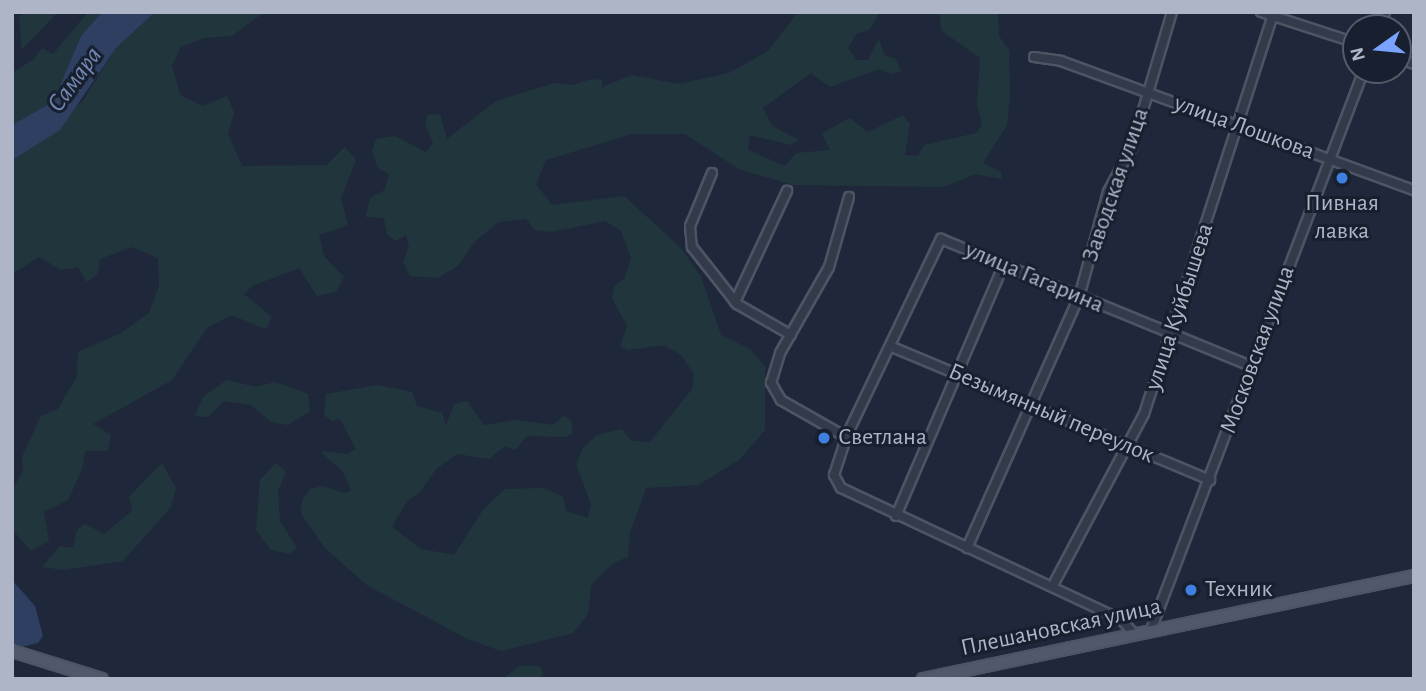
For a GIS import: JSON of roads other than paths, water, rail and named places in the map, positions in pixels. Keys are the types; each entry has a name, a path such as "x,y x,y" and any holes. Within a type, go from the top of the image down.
{"main road":[{"name":"Плешановская улица","path":"923,679 1414,576"},
{"path":"12,651 102,679"}],"street":[{"name":"Заводская улица","path":"967,548 1079,297 1108,192 1132,147 1172,12"},
{"path":"1261,12 1342,38"},
{"name":"улица Куйбышева","path":"1052,587 1144,414 1274,14"},
{"name":"улица Лошкова","path":"1034,57 1061,61 1414,190"},
{"name":"Московская улица","path":"1152,630 1359,84"},
{"path":"712,173 689,235 705,268 735,302 791,335"},
{"path":"735,302 787,191"},
{"path":"846,437 782,400 771,383 791,335 830,267 849,197"},
{"name":"улица Гагарина","path":"895,516 841,488 834,475 846,437 892,347 942,239 1171,336 1250,366"},
{"path":"1003,266 895,516 1122,620 1134,634"},
{"name":"Безымянный переулок","path":"892,347 1210,480"}],"water":[{"name":"Самара","path":"102,12 155,12 116,48 60,130 12,160 12,125 53,102 81,36"},
{"path":"12,580 35,606 43,636 38,643 21,647 12,644"}],"place":[{"name":"Пивная лавка","path":"1342,178"},
{"name":"Светлана","path":"824,438"},
{"name":"Техник","path":"1191,590"}]}
